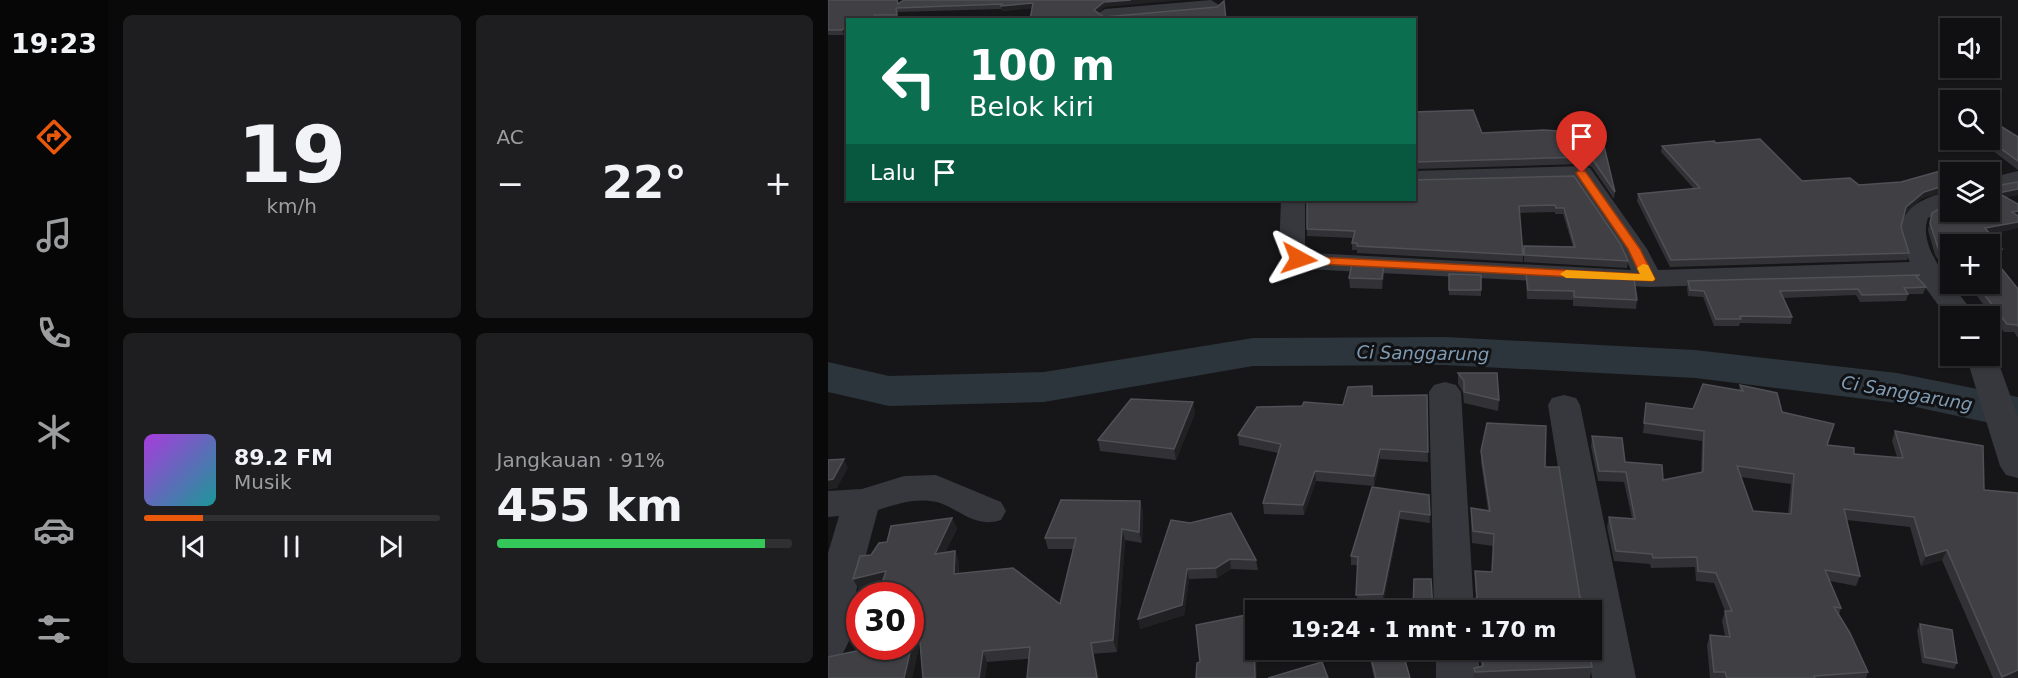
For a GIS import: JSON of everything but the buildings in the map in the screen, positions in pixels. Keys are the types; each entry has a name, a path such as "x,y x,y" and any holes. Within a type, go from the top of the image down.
{"street":[{"path":"1105,11 1211,5"},
{"path":"1416,178 1582,173 1634,249 1649,279"},
{"path":"2000,182 2018,178"},
{"path":"1293,201 1292,253 1305,261 1649,279 1930,270"},
{"path":"1940,202 1923,209 1912,226 1912,238 1916,249 1954,306"},
{"path":"1984,366 2018,466"},
{"path":"1445,393 1454,600"},
{"path":"1564,405 1614,678"},
{"path":"828,641 831,599 845,503 904,489 936,488 988,511"},
{"path":"1457,660 1458,678"}],"waterway":[{"name":"Ci Sanggarung","path":"828,377 889,391 1044,387 1253,352 1445,351 1695,364 1897,388 2018,413"}],"slow traffic":[{"path":"1566,274 1649,279 1643,268"}],"route":[{"path":"1299,259 1649,279 1634,249 1582,173"}]}
